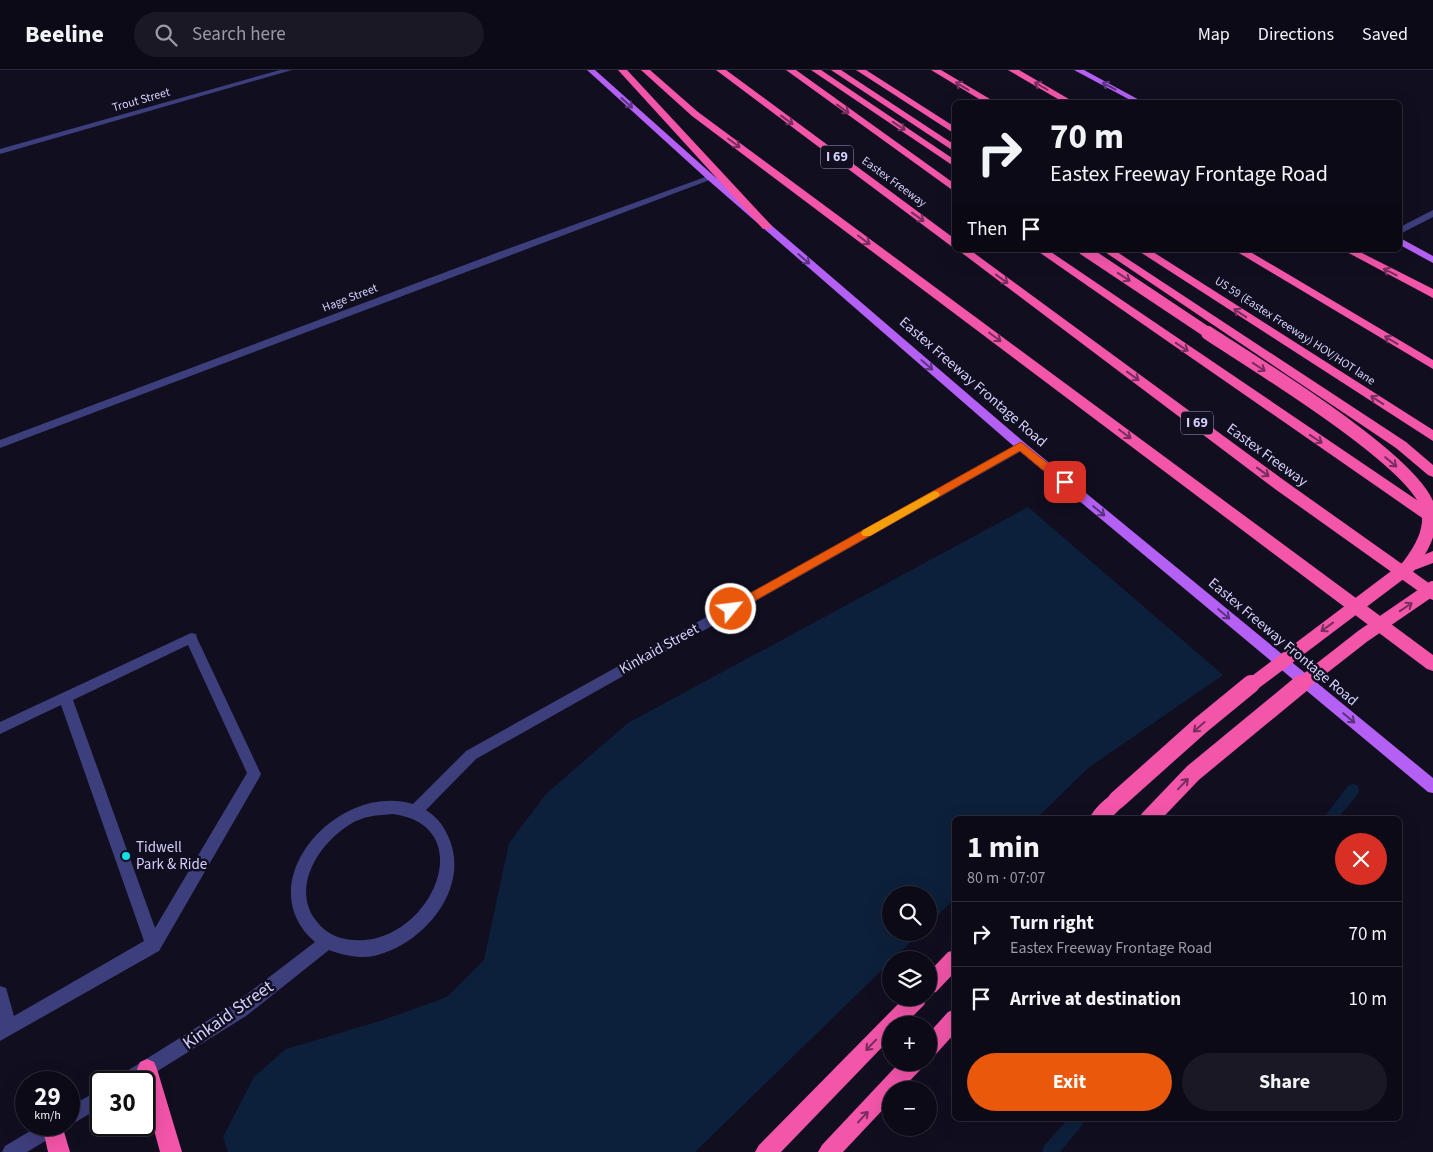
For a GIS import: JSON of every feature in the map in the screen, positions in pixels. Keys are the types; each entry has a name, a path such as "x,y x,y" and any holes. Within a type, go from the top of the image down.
{"highway":[{"path":"622,70 768,227"},
{"path":"645,70 695,114 1433,664"},
{"name":"Eastex Freeway","path":"720,70 952,242"},
{"name":"Eastex Freeway","path":"790,70 952,188"},
{"path":"815,70 952,162"},
{"path":"835,70 952,147"},
{"path":"860,70 952,129"},
{"path":"935,70 987,100"},
{"path":"1012,70 1065,100"},
{"name":"Eastex Freeway","path":"966,252 1280,485 1432,591"},
{"path":"1044,252 1433,518"},
{"path":"1087,252 1341,422 1396,465 1420,490 1429,508 1432,528 1425,547 1408,567 1264,675 1201,725 1101,816"},
{"path":"1110,252 1401,445 1433,472"},
{"name":"US 59 (Eastex Freeway) HOV/HOT lane","path":"1145,252 1433,436"},
{"path":"1242,252 1433,365"},
{"path":"1352,252 1433,294"},
{"path":"1408,567 1433,557"},
{"path":"1152,816 1194,773 1288,694 1362,636 1432,591"},
{"path":"937,977 952,962"},
{"path":"766,1152 909,1006"},
{"path":"937,1038 952,1022"},
{"path":"148,1069 171,1152"},
{"path":"829,1152 906,1071"},
{"path":"59,1136 59,1152"}],"main road":[{"name":"Eastex Freeway Frontage Road","path":"591,70 711,178 1021,446 1433,787"},
{"path":"1078,70 1135,100"},
{"path":"1402,242 1433,260"}],"street":[{"name":"Trout Street","path":"0,152 288,70"},
{"name":"Hage Street","path":"0,444 502,254 711,178"},
{"path":"1402,230 1433,213"},
{"name":"Kinkaid Street","path":"415,812 471,755 1021,446"},
{"path":"0,728 191,638 254,774 153,945 4,1030 0,994"},
{"path":"65,697 153,945"},
{"path":"393,806 415,812 432,822 443,839 448,859 446,881 436,904 420,924 398,939 374,948 349,948 328,941 310,927 300,906 299,882 308,858 323,836 344,820 368,810 393,806"},
{"name":"Kinkaid Street","path":"144,1071 240,1010 328,941"},
{"path":"12,1152 38,1136"}],"water":[{"path":"1028,507 1223,675 1088,768 1039,816 952,816 952,901 937,916 937,886 882,886 882,941 912,941 902,951 882,951 882,970 695,1152 228,1152 223,1137 254,1077 286,1049 383,1020 447,997 484,960 509,843 546,794 628,723"}],"waterway":[{"path":"1331,816 1353,790"},
{"path":"1050,1152 1076,1121"}],"slow traffic":[{"path":"867,533 934,495"}],"place":[{"name":"Tidwell Park & Ride","path":"126,856"}],"route":[{"path":"731,609 1021,446 1065,482"}]}
